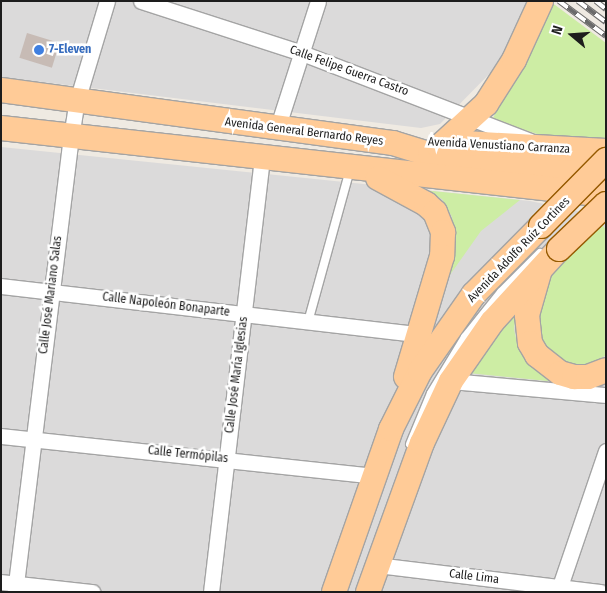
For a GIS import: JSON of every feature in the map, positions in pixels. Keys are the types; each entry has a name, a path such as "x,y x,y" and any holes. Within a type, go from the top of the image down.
{"main road":[{"path":"438,148 474,119 514,60 542,1"},
{"name":"Avenida General Bernardo Reyes","path":"1,90 277,129 393,143"},
{"path":"1,128 356,169 606,195"},
{"name":"Avenida Venustiano Carranza","path":"393,143 438,148 606,151"},
{"path":"438,148 606,173"},
{"name":"Avenida Adolfo Ruíz Cortines","path":"364,587 372,561 430,422 451,381 606,160"},
{"path":"356,169 415,196 441,222 442,256 419,334 398,426"},
{"path":"556,191 606,213"},
{"name":"Avenida Adolfo Ruíz Cortines","path":"334,592 374,476 443,334 494,272 547,245 606,204"},
{"path":"547,245 527,315 530,343 537,355 547,365 574,377 588,377 606,370"}],"street":[{"name":"Calle José Mariano Salas","path":"10,585 34,440 71,137 77,101 107,1"},
{"name":"Calle Felipe Guerra Castro","path":"141,1 302,53 552,150"},
{"path":"277,129 318,1"},
{"name":"Calle José María Iglesias","path":"211,592 262,158"},
{"name":"Calle Napoleón Bonaparte","path":"1,286 419,334"},
{"path":"451,381 606,395"},
{"name":"Calle Termópilas","path":"1,436 374,476"},
{"path":"559,589 606,450"},
{"name":"Calle Lima","path":"372,561 559,589 600,592"},
{"path":"10,585 92,592"}],"lane":[{"path":"308,322 356,169"},
{"path":"406,453 431,393 465,337 501,292 547,245"},
{"path":"357,592 364,587"}],"shaded area":[{"path":"1,1 527,1 504,59 440,124 421,128 1,77"},
{"path":"1,147 530,201 606,217 606,592 1,592"}],"green space":[{"path":"551,2 606,43 606,140 547,137 492,120"},
{"path":"423,190 520,200 481,231 440,289 454,239 452,217 442,199"},
{"path":"601,223 606,230 606,355 594,363 570,366 535,339 536,313 550,279 573,248"},
{"path":"517,304 514,329 518,348 535,367 557,382 468,373"}],"building":[{"name":"7-Eleven","path":"27,33 60,43 52,68 19,58"}],"railway":[{"path":"559,1 606,36"},
{"path":"578,1 606,22"},
{"path":"596,1 606,9"}],"place":[{"name":"7-Eleven","path":"39,50"}]}
